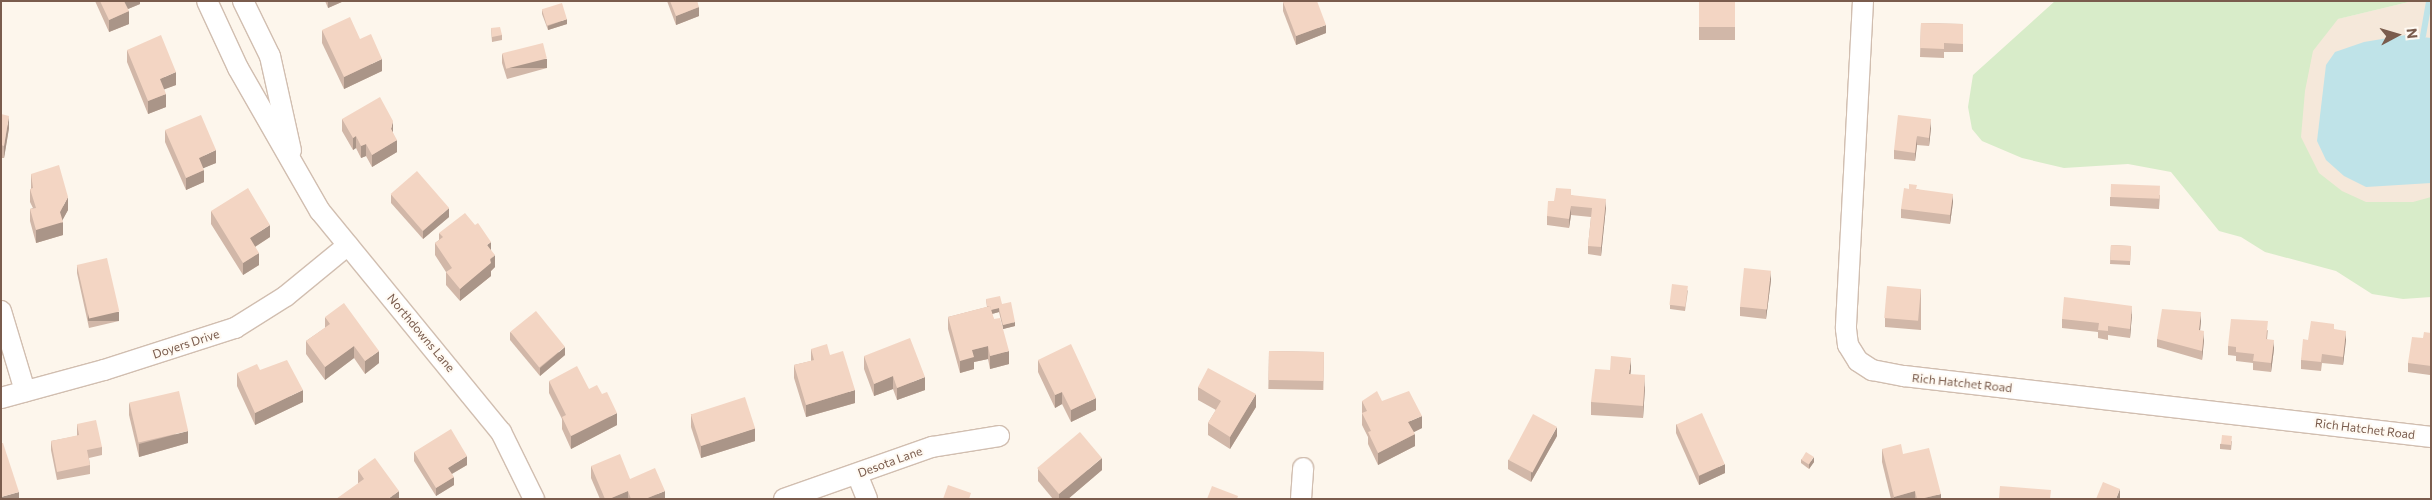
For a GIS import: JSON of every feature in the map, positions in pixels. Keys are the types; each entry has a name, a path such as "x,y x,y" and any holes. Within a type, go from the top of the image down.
{"street":[{"name":"Northdowns Lane","path":"206,1 238,68 296,175 320,211 501,432 534,499"},
{"name":"Northdowns Lane","path":"243,1 270,56 296,175"},
{"name":"Rich Hatchet Road","path":"1864,1 1846,329 1848,345 1858,362 1872,370 1904,376 2431,437"},
{"name":"Doyers Drive","path":"1,398 104,370 235,328 279,301 348,245"},
{"path":"1,311 25,391"},
{"name":"Desota Lane","path":"784,499 945,443 1000,436"},
{"path":"1301,499 1303,468"},
{"path":"857,474 868,499"}],"shaded area":[{"path":"2413,1 2431,1 2431,253 2273,229 2304,27"}],"green space":[{"path":"2055,1 2413,1 2338,19 2313,51 2305,91 2301,137 2319,173 2342,191 2366,202 2413,202 2431,197 2431,297 2403,299 2372,294 2336,271 2265,252 2241,237 2219,231 2171,172 2128,164 2064,168 2022,158 1982,141 1972,129 1968,107 1973,75"}],"water":[{"path":"2406,35 2431,38 2431,183 2366,187 2344,176 2326,160 2317,141 2326,65 2335,52 2364,42"}],"building":[{"path":"100,1 124,1 129,11 109,20"},
{"path":"670,1 697,1 699,7 676,16"},
{"path":"1317,1 1326,25 1296,36 1283,2"},
{"path":"1699,1 1735,1 1735,27 1699,27"},
{"path":"562,3 567,19 547,25 542,9"},
{"path":"350,17 360,39 371,34 382,59 344,77 322,30"},
{"path":"1921,23 1963,24 1963,44 1944,43 1944,49 1920,48"},
{"path":"500,27 502,35 492,37 491,28"},
{"path":"161,35 176,72 160,79 166,94 148,101 127,50"},
{"path":"543,43 547,59 506,69 502,53"},
{"path":"380,97 393,121 391,129 397,140 372,155 366,144 361,146 356,136 353,138 342,119"},
{"path":"1,114 9,116 4,146 1,145"},
{"path":"201,115 216,150 199,158 204,170 186,178 165,130"},
{"path":"1898,115 1931,119 1929,138 1917,136 1915,153 1894,150"},
{"path":"59,165 68,197 60,212 63,222 36,230 30,209 36,208 30,189 33,188 31,174"},
{"path":"417,171 449,208 423,231 391,194"},
{"path":"1909,184 1917,185 1916,189 1953,194 1950,215 1901,209 1904,188 1909,189"},
{"path":"2111,184 2160,186 2160,199 2111,197"},
{"path":"248,188 270,225 250,238 259,253 243,263 211,211"},
{"path":"1556,188 1571,189 1571,195 1606,199 1601,247 1588,246 1592,208 1571,206 1569,219 1547,216 1548,201 1554,201"},
{"path":"465,213 475,225 478,223 491,242 487,245 495,255 490,259 491,263 460,289 446,272 452,268 435,243 443,237 439,233"},
{"path":"2111,245 2131,246 2130,261 2110,260"},
{"path":"107,258 119,312 89,319 77,265"},
{"path":"1744,268 1771,271 1767,310 1740,307"},
{"path":"1672,284 1688,286 1685,307 1669,305"},
{"path":"1887,286 1921,289 1918,321 1884,318"},
{"path":"1000,296 1002,304 1011,302 1015,322 1003,325 999,308 991,310 990,306 987,306 986,299"},
{"path":"2064,297 2132,306 2130,329 2108,326 2108,331 2098,330 2099,323 2062,319"},
{"path":"344,303 379,351 365,361 354,346 325,367 306,341 330,324 325,317"},
{"path":"990,306 994,319 1000,318 1009,351 990,356 988,346 972,350 974,357 960,361 948,317"},
{"path":"2162,309 2201,312 2199,330 2204,331 2202,351 2157,339"},
{"path":"536,311 565,347 539,368 510,332"},
{"path":"2231,319 2268,321 2266,339 2274,340 2271,363 2253,361 2254,354 2236,352 2236,347 2228,346"},
{"path":"2311,321 2334,324 2334,329 2346,331 2343,357 2322,354 2321,362 2301,360 2303,339 2308,340"},
{"path":"2424,332 2431,333 2431,366 2408,363 2412,337 2423,338"},
{"path":"910,338 925,377 897,388 893,376 874,384 864,356"},
{"path":"827,344 830,355 843,351 855,390 806,405 794,365 814,360 811,349"},
{"path":"1071,344 1096,398 1071,410 1062,392 1055,395 1038,360"},
{"path":"1269,351 1324,352 1323,381 1268,380"},
{"path":"1611,356 1631,358 1629,374 1645,375 1643,406 1591,402 1595,369 1610,370"},
{"path":"287,360 303,390 255,413 237,373 257,364 260,370"},
{"path":"577,366 589,389 597,385 602,394 607,392 617,413 571,436 562,417 566,415 549,381"},
{"path":"1208,368 1256,394 1230,437 1208,423 1221,401 1198,387"},
{"path":"179,391 188,431 139,442 129,402"},
{"path":"1377,391 1382,401 1409,391 1422,416 1408,422 1415,434 1378,453 1368,432 1371,431 1362,413 1367,411 1362,401"},
{"path":"745,397 755,428 701,446 691,415"},
{"path":"1702,413 1725,464 1699,476 1676,424"},
{"path":"1533,414 1557,427 1532,473 1509,460"},
{"path":"96,420 102,447 87,450 90,465 57,472 51,441 79,435 77,424"},
{"path":"451,429 467,456 448,468 454,477 436,488 414,452"},
{"path":"1080,432 1102,458 1059,494 1037,468"},
{"path":"2222,435 2232,436 2231,445 2221,444"},
{"path":"1,443 3,443 19,492 1,497"},
{"path":"1901,444 1903,454 1929,448 1941,494 1917,499 1915,491 1894,497 1882,449"},
{"path":"1806,452 1814,457 1809,464 1801,460"},
{"path":"620,454 630,479 655,468 665,491 645,499 631,499 628,491 605,499 591,466"},
{"path":"375,458 399,491 388,499 336,499 364,479 358,470"},
{"path":"2103,482 2120,489 2116,499 2096,499"},
{"path":"948,485 971,493 969,499 943,499"},
{"path":"1212,486 1238,496 1237,499 1207,499"},
{"path":"2000,486 2051,490 2050,499 1999,499"}],"waterway":[{"path":"2423,36 2429,1"}]}
